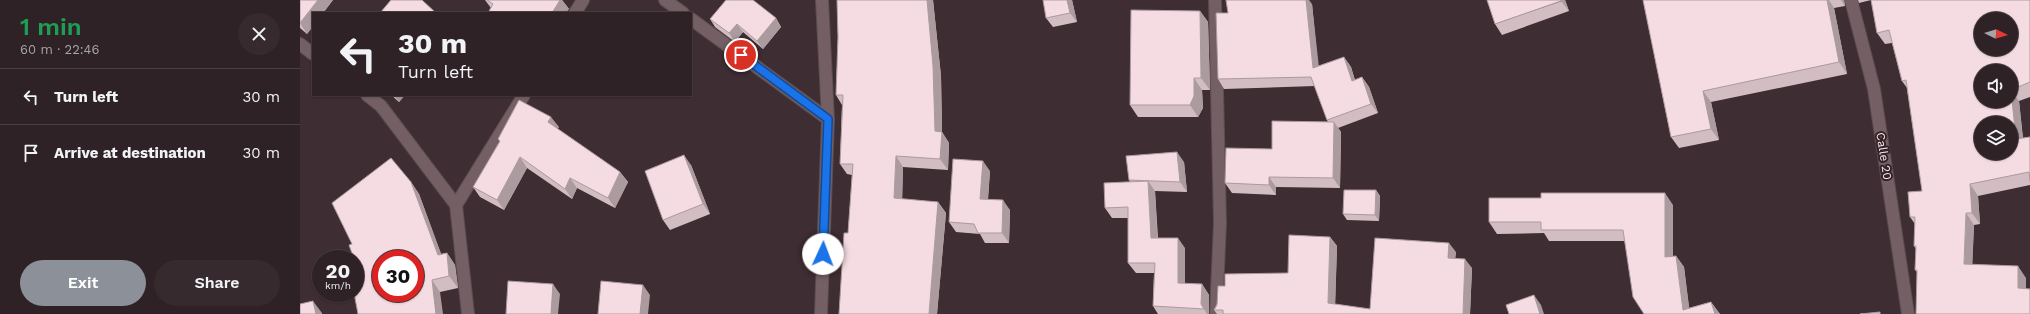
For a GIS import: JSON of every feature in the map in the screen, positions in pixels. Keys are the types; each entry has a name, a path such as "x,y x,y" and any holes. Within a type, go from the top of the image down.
{"street":[{"path":"576,12 583,0"},
{"path":"665,0 682,12"},
{"path":"821,314 828,119 822,0"},
{"path":"1215,0 1220,223 1216,314"},
{"name":"Calle 20","path":"1851,0 1874,89 1908,314"},
{"path":"692,20 828,119"},
{"path":"300,44 312,53"},
{"path":"368,96 380,106 456,205 468,314"},
{"path":"456,205 523,96"}],"building":[{"path":"300,0 318,0 300,23"},
{"path":"391,0 422,0 435,12 381,12"},
{"path":"487,0 560,0 553,12 489,12 493,4"},
{"path":"726,0 753,0 776,18 757,41 737,24 729,33 710,19"},
{"path":"837,0 927,0 933,66 935,131 942,132 940,159 896,156 894,198 938,202 929,314 839,314 844,233 848,233 853,164 840,164 843,95 836,95 838,37"},
{"path":"1043,0 1067,0 1070,13 1046,18"},
{"path":"1226,0 1306,0 1313,68 1344,57 1352,81 1362,77 1371,104 1327,120 1311,77 1218,79 1216,13 1228,13"},
{"path":"1487,0 1561,0 1561,1 1495,24"},
{"path":"1643,0 1827,0 1839,62 1703,91 1711,129 1671,137"},
{"path":"1871,0 2030,0 2030,82 2018,87 2018,64 1974,64 1974,108 2013,108 2014,116 1974,116 1974,160 2018,160 2018,139 2030,137 2030,181 2029,172 1970,184 1972,213 1966,213 1964,264 2018,266 2018,288 2030,289 2030,314 1916,314 1917,270 1915,270 1916,246 1914,246 1915,217 1910,217 1908,192 1922,191 1906,80 1902,81 1889,30 1877,33"},
{"path":"1131,10 1200,11 1201,78 1194,78 1194,96 1190,105 1130,105"},
{"path":"519,100 551,117 548,122 620,172 608,198 570,178 565,189 520,157 497,200 473,187 500,141 498,139"},
{"path":"1272,121 1334,122 1333,178 1269,177 1269,185 1225,183 1226,148 1272,149"},
{"path":"1177,152 1180,182 1129,180 1126,156"},
{"path":"684,155 703,204 663,220 645,171"},
{"path":"391,158 411,182 438,255 447,253 449,276 432,280 436,314 358,314 356,302 364,302 364,250 351,250 349,245 352,244 332,203"},
{"path":"953,159 983,161 980,199 1003,200 1002,233 978,233 974,224 949,222"},
{"path":"1148,181 1151,238 1178,238 1178,283 1202,284 1201,304 1204,309 1153,306 1155,263 1128,263 1128,207 1105,208 1104,183"},
{"path":"1344,190 1376,190 1375,215 1343,214"},
{"path":"1541,193 1665,193 1665,257 1676,256 1683,310 1711,302 1715,314 1644,314 1633,297 1623,230 1541,230 1541,222 1489,222 1489,198 1541,198"},
{"path":"1289,235 1330,237 1328,303 1370,309 1375,238 1449,243 1448,258 1465,259 1463,314 1223,314 1223,310 1214,310 1217,305 1218,286 1225,286 1225,274 1288,273"},
{"path":"508,281 553,284 551,314 506,314"},
{"path":"601,281 643,285 640,314 598,314"},
{"path":"1534,295 1540,314 1509,314 1506,305"},
{"path":"312,301 316,314 300,314 300,304"},
{"path":"1880,312 1880,314 1860,314"}],"route":[{"path":"741,55 828,119 823,254"}]}
